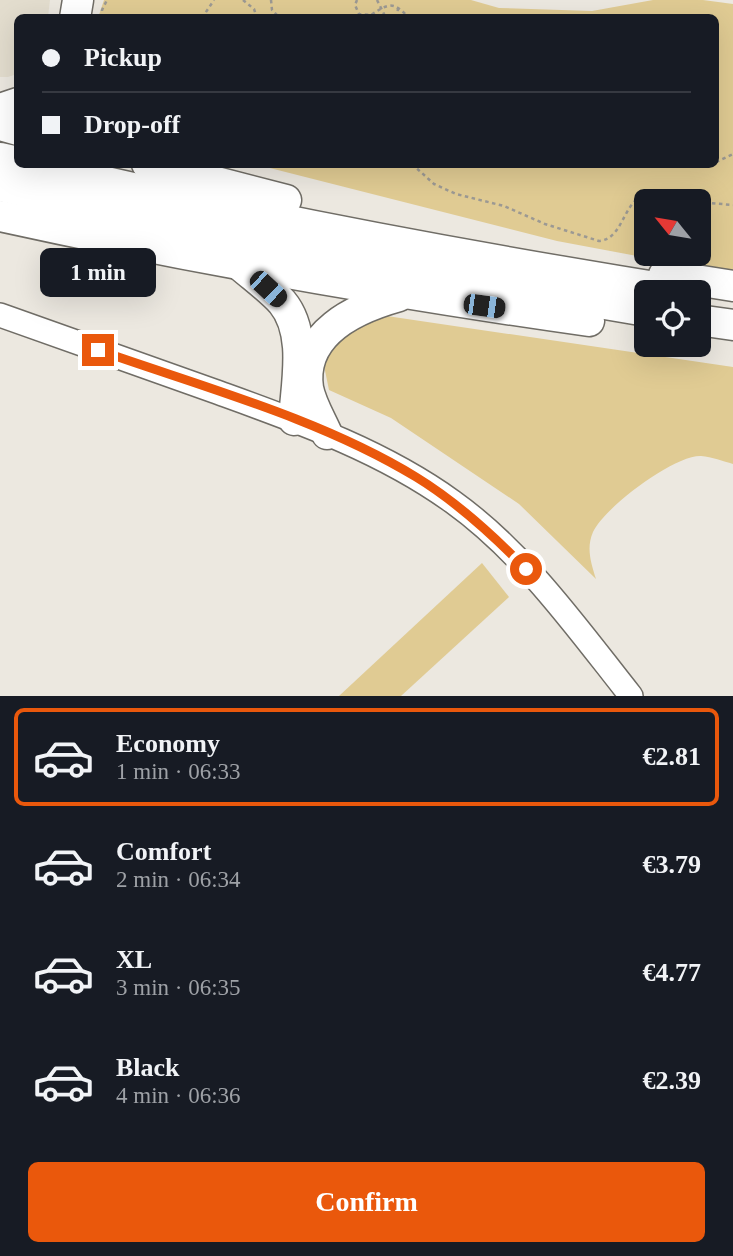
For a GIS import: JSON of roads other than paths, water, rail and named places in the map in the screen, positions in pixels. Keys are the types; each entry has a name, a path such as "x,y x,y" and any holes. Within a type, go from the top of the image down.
{"highway":[{"path":"46,168 154,194 322,228 634,283"},
{"path":"162,168 272,198 562,257 733,286"},
{"path":"0,187 408,271 634,309"},
{"path":"272,198 322,228"},
{"path":"0,216 240,266 403,294 634,328"},
{"path":"240,266 283,303 292,320 298,344 294,420"},
{"path":"327,434 308,388 315,348 329,330 348,315 370,304 403,294"},
{"path":"711,296 733,300"},
{"path":"711,323 733,327"},
{"path":"711,330 733,327"}],"main road":[{"path":"0,315 294,420 381,457 416,477 454,503 495,537 557,604 631,696"}]}
